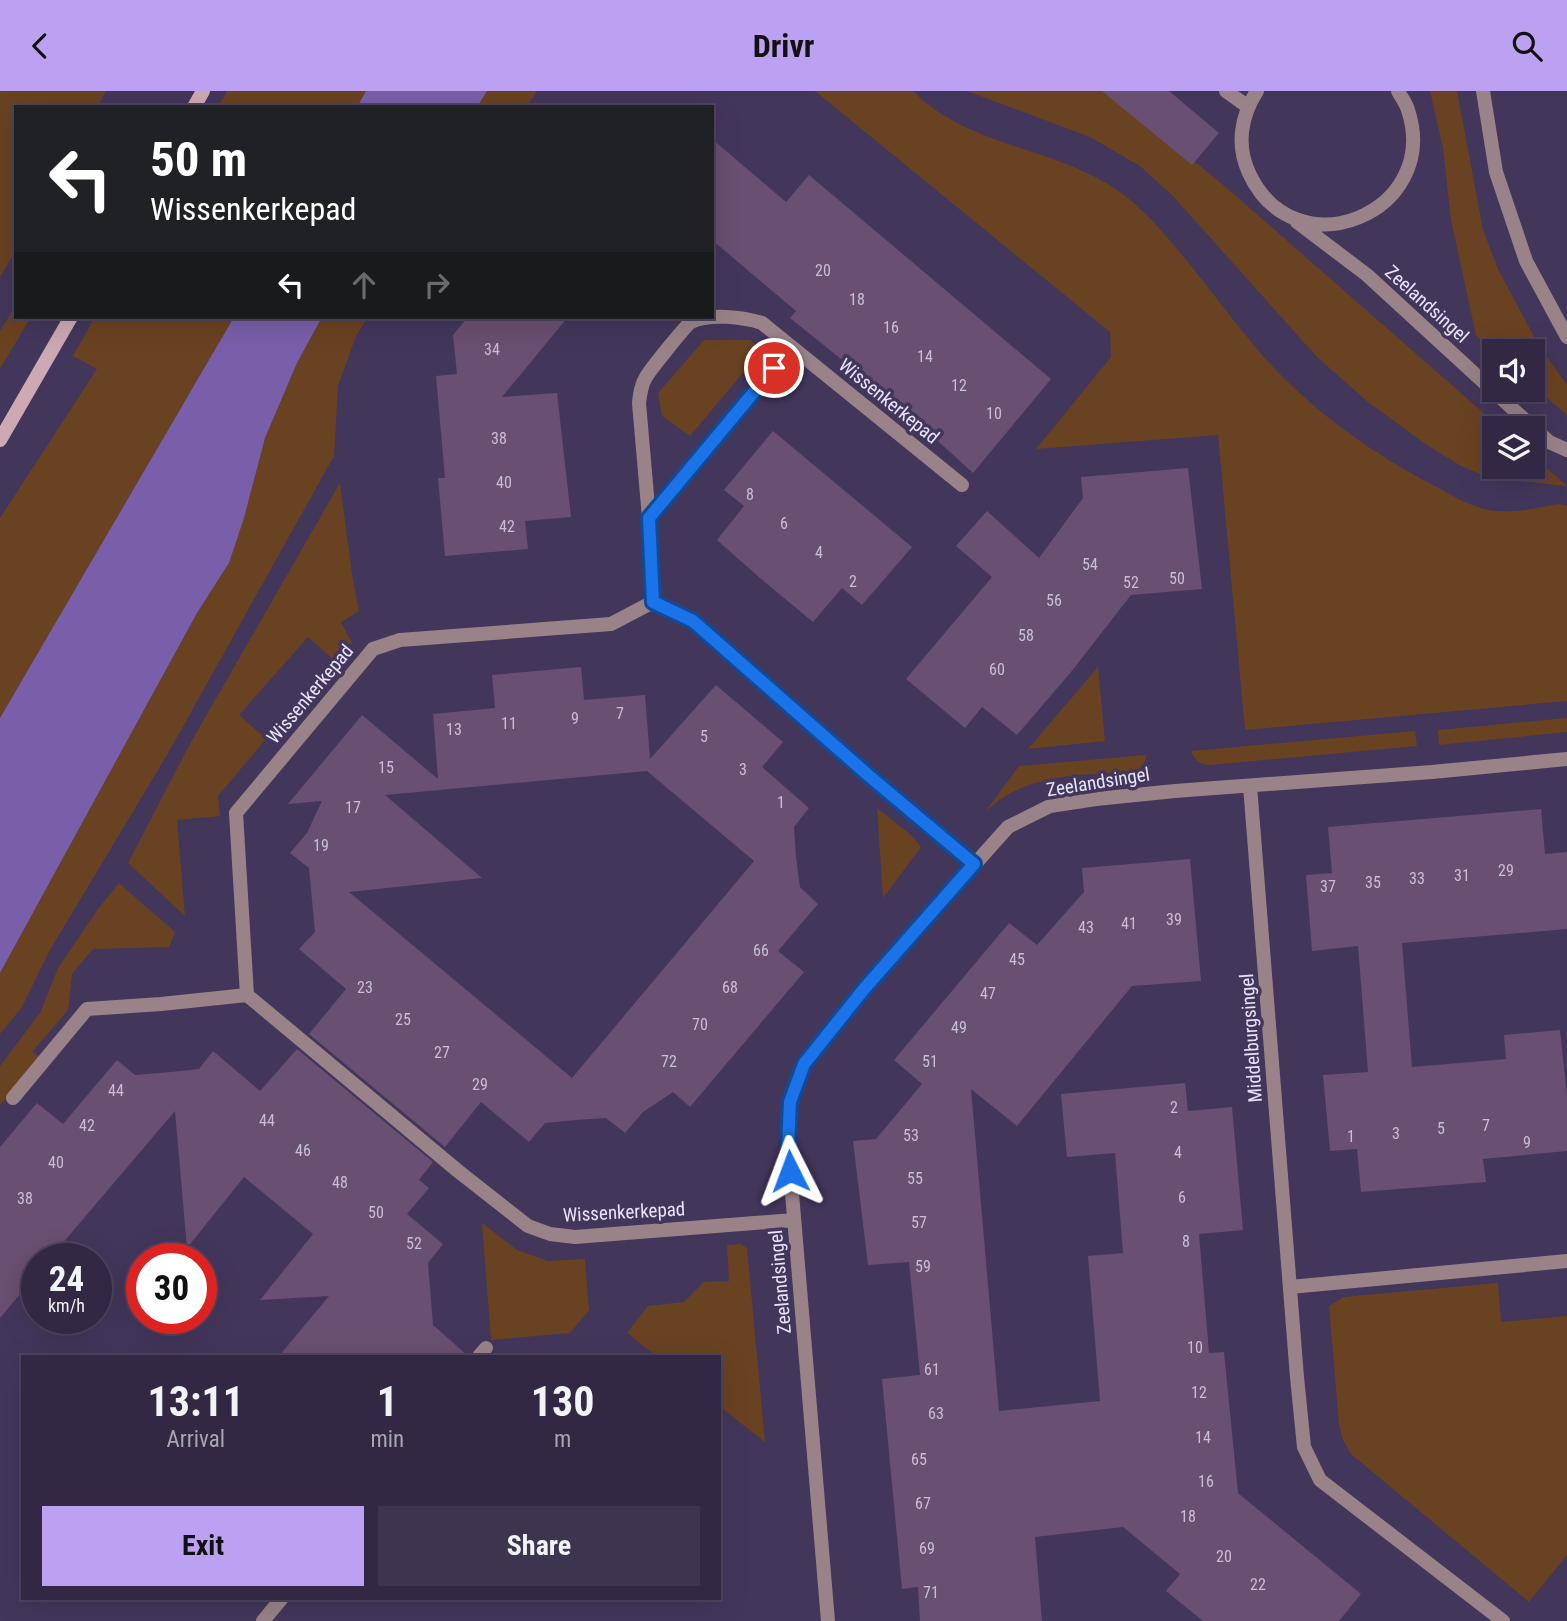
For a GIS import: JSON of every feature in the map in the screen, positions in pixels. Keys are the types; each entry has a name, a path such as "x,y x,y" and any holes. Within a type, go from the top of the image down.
{"main road":[{"path":"0,440 71,319"}],"street":[{"path":"1226,91 1247,106"},
{"name":"Zeelandsingel","path":"1256,91 1247,106 1240,134 1244,163 1256,189 1367,275 1549,442 1567,450"},
{"name":"Zeelandsingel","path":"1290,216 1318,225 1348,223 1374,211 1396,191 1409,166 1413,137 1408,108 1398,91"},
{"path":"1483,91 1496,172 1527,261 1567,337"},
{"name":"Wissenkerkepad","path":"714,317 746,318 762,323 962,485"},
{"name":"Wissenkerkepad","path":"701,319 690,322 646,377 640,390 653,602 611,624 400,641 373,649 236,813 247,995 528,1226 550,1234 575,1237 794,1220"},
{"path":"649,518 792,347"},
{"path":"653,602 693,621 974,864"},
{"name":"Zeelandsingel","path":"828,1621 788,1146 790,1102 804,1064 873,979 1008,827 1050,806 1162,792 1567,759"},
{"name":"Middelburgsingel","path":"1250,786 1304,1447 1320,1480 1503,1621"},
{"path":"13,1098 87,1009 247,995"},
{"path":"1290,1287 1567,1261"},
{"path":"263,1621 280,1600"}],"shaded area":[{"path":"0,91 106,91 98,105 14,105 14,253 0,277"},
{"path":"227,91 366,91 358,105 219,105"},
{"path":"366,91 487,91 478,105 358,105"},
{"path":"487,91 537,91 528,105 478,105"},
{"path":"815,91 913,91 935,110 959,124 1093,176 1117,190 1144,212 1180,252 1264,357 1301,394 1343,429 1410,472 1456,498 1481,508 1511,511 1559,504 1567,506 1567,701 1245,730 1218,435 1036,449 1111,357 1110,332"},
{"path":"967,91 1110,91 1228,189 1487,416 1482,416 1482,475 1461,466 1424,443 1368,402 1317,357 1173,196 1140,166 1090,137"},
{"path":"1430,91 1457,91 1483,230 1498,269 1535,339 1482,341 1476,335 1451,220 1443,148"},
{"path":"14,308 14,319 30,319 0,369 0,331"},
{"path":"94,319 233,319 0,718 0,518 97,369 73,356"},
{"path":"233,319 321,319 297,363 265,438 229,563 197,613 0,973 0,718"},
{"path":"321,319 367,319 356,336 338,386 334,456 167,755 50,950 22,1007 0,1034 0,973 197,613 229,563 265,438 297,363"},
{"path":"704,340 750,340 763,349 690,436 662,416 658,393"},
{"path":"1545,354 1567,385 1567,415 1545,396"},
{"path":"1545,467 1567,486 1500,479 1545,479"},
{"path":"340,483 359,611 341,622 352,643 336,662 308,637 239,715 266,739 218,796 220,816 177,820 185,916 128,863 191,742"},
{"path":"1098,667 1105,741 1028,749"},
{"path":"1567,718 1567,732 1439,745 1438,730"},
{"path":"1415,731 1417,746 1210,765 1198,761 1191,751"},
{"path":"1146,755 1143,765 1135,771 1067,777 1033,784 1002,798 985,812 1019,766"},
{"path":"877,808 911,835 921,847 883,898"},
{"path":"119,883 175,932 169,947 93,949 72,974 68,1010 32,1052 39,1056 0,1105 0,1066 40,1013 58,968"},
{"path":"482,1223 517,1250 548,1261 585,1259 589,1310 570,1333 491,1340"},
{"path":"741,1244 747,1248 765,1442 721,1408 721,1355 655,1355 627,1333 648,1306 684,1302 704,1282 729,1281 727,1245"},
{"path":"1498,1283 1501,1322 1567,1316 1567,1555 1529,1602 1351,1454 1339,1425 1329,1306 1344,1297"}],"building":[{"path":"1102,91 1169,91 1219,133 1192,165"},
{"path":"714,141 786,202 809,175 1051,379 973,473 939,442 853,374 856,371 790,318 796,311 714,242"},
{"path":"466,319 566,319 502,397 557,393 571,517 525,521 528,549 445,556 438,478 445,478 436,376 457,374 453,335"},
{"path":"773,431 912,547 862,605 842,588 813,622 717,540 744,506 724,490"},
{"path":"1188,468 1202,589 1131,595 1017,735 982,707 965,728 906,679 992,577 956,546 987,511 1039,558 1083,498 1081,477"},
{"path":"581,667 584,700 645,695 650,759 716,685 783,742 762,767 809,808 794,827 796,857 800,887 818,904 778,951 804,972 690,1107 673,1092 643,1112 625,1133 606,1118 576,1120 545,1123 529,1142 481,1102 445,1147 309,1034 346,989 299,949 315,932 309,868 290,853 307,833 322,801 288,804 362,715 438,779 433,714 495,708 492,675","holes":["647,771 754,861 572,1078 349,892 482,878 385,795"]},
{"path":"1541,809 1545,854 1567,852 1567,929 1402,943 1412,1067 1506,1059 1504,1035 1560,1030 1567,1095 1567,1151 1483,1159 1486,1182 1361,1192 1357,1149 1330,1151 1323,1075 1368,1072 1358,946 1312,951 1306,875 1332,873 1328,827"},
{"path":"1190,859 1201,981 1132,986 1017,1126 971,1089 999,1411 1100,1401 1088,1256 1123,1253 1115,1153 1067,1157 1061,1094 1185,1083 1188,1111 1232,1107 1243,1230 1199,1234 1209,1353 1224,1352 1238,1493 1361,1594 1339,1621 1203,1621 1166,1591 1180,1574 1123,1527 1035,1537 1042,1621 920,1621 918,1587 902,1589 882,1379 920,1375 909,1262 868,1265 853,1141 876,1139 922,1084 894,1060 1009,923 1037,945 1084,892 1082,868"},
{"path":"297,1049 433,1162 419,1180 429,1188 407,1214 443,1244 428,1263 433,1325 467,1355 280,1355 329,1296 260,1300 313,1234 244,1177 191,1243 187,1243 175,1111 63,1243 21,1243 21,1293 0,1318 0,1147 37,1103 63,1124 117,1060 135,1075 171,1072 199,1069 213,1051 260,1091"}],"route":[{"path":"774,368 649,518 653,602 693,621 974,864 864,989 804,1064 790,1102 790,1171"}]}
